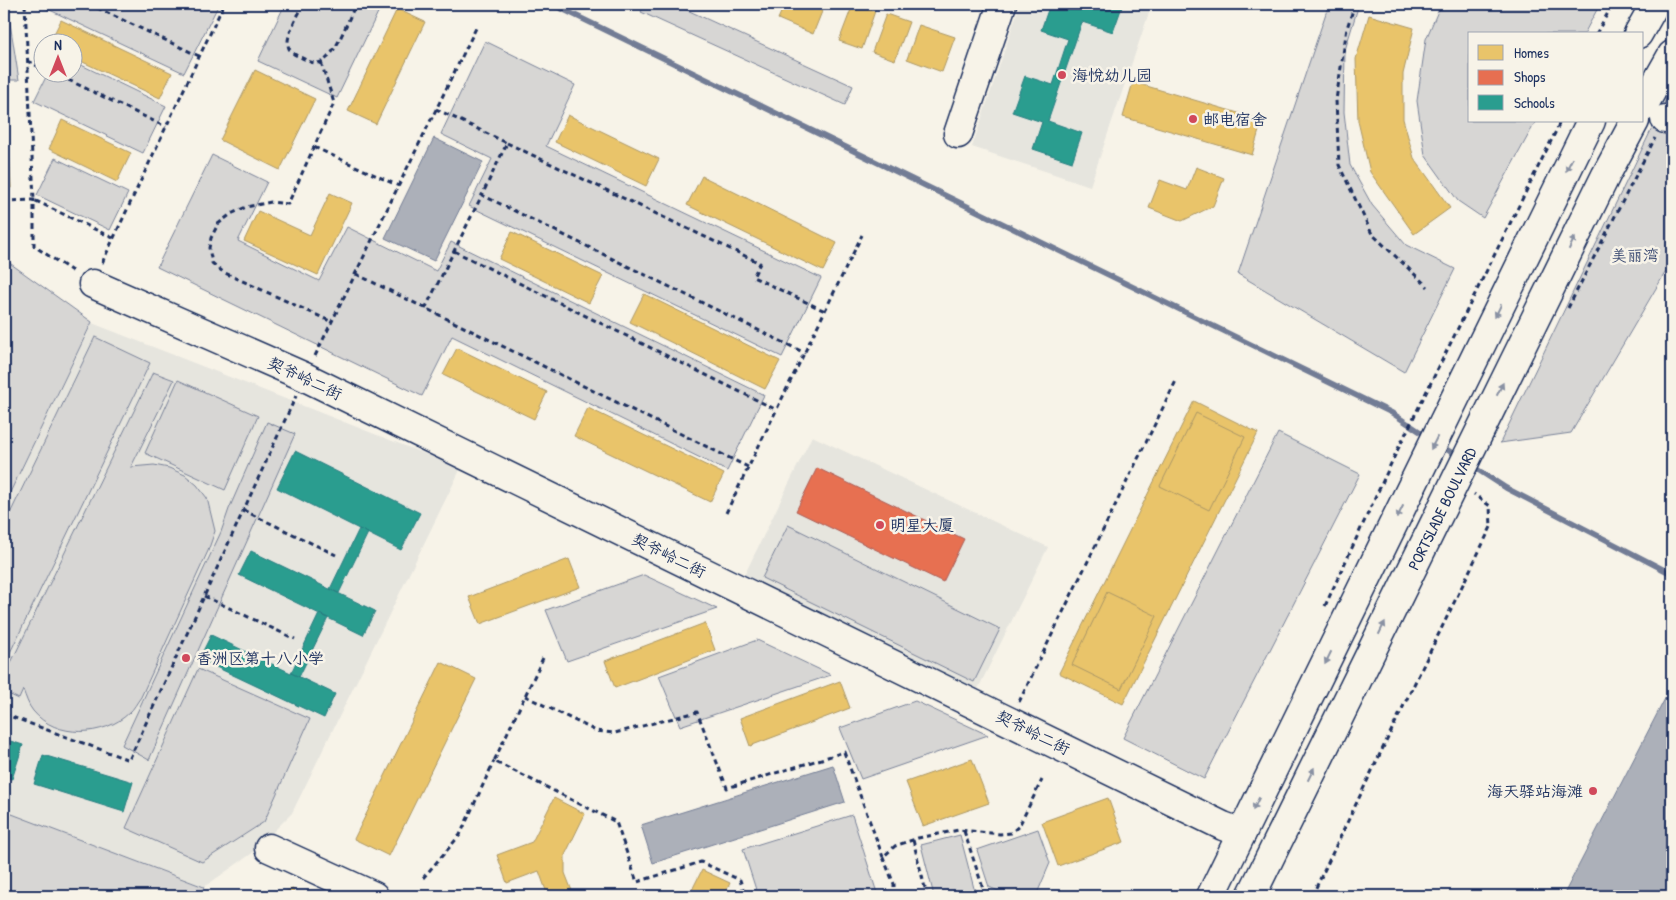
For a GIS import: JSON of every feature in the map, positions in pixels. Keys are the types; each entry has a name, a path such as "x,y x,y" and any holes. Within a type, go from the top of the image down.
{"main road":[{"path":"958,134 1002,4"},
{"path":"1639,32 1655,4"},
{"path":"1660,116 1672,55"},
{"path":"1211,896 1448,417 1590,122"},
{"name":"PORTSLADE BOULVARD","path":"1251,896 1464,489 1478,432 1606,175 1634,122"},
{"name":"契爷岭二街","path":"93,284 305,377 1224,826 1242,833"},
{"path":"269,848 374,896"}],"path":[{"path":"25,4 34,200 34,246 93,284"},
{"path":"89,4 199,56"},
{"path":"4,202 34,200 113,238 224,4"},
{"path":"304,4 288,39 288,47 291,52 314,64 328,58 334,50 356,4"},
{"path":"1355,4 1347,28 1336,100 1339,165 1372,234 1428,287"},
{"path":"1597,32 1613,4"},
{"path":"4,714 129,760 305,377 477,26"},
{"path":"27,61 32,63"},
{"path":"322,62 334,103 288,204 271,202 246,207 231,214 218,224 211,238 209,248 212,263 223,272 332,322"},
{"path":"73,82 166,127"},
{"path":"436,109 760,263 752,277 825,311"},
{"path":"1566,314 1660,116"},
{"path":"1395,455 1560,122"},
{"path":"425,309 506,143"},
{"path":"314,146 399,186"},
{"path":"482,195 805,353"},
{"path":"726,513 862,235"},
{"path":"454,251 777,410"},
{"path":"356,274 748,467"},
{"path":"1010,721 1177,379"},
{"path":"1312,896 1492,527 1490,506 1464,489"},
{"path":"243,510 336,555"},
{"path":"204,596 294,639"},
{"path":"423,878 460,835 544,658"},
{"path":"525,696 596,731 615,733 697,712 727,788 844,752 894,884 894,896"},
{"path":"494,761 616,822 637,882 701,862 740,880 745,896"},
{"path":"883,856 895,846 959,830 1000,834 1011,833 1019,826 1042,780"},
{"path":"964,831 984,891 994,896"},
{"path":"913,840 927,896"}],"shaded area":[{"name":"海悦幼儿园","path":"1020,4 1152,4 1090,186 972,147"},
{"path":"434,138 483,162 434,261 385,238"},
{"name":"香洲区第十八小学","path":"92,323 461,468 292,813 251,854 204,887 4,811 4,505"},
{"path":"812,436 1048,547 975,695 743,578"},
{"path":"1672,685 1672,896 1563,896"},
{"path":"833,765 845,802 653,863 641,825"}],"green space":[{"path":"4,4 7,4 19,80 4,80"},
{"path":"37,4 219,4 184,73"},
{"path":"285,4 382,4 337,98 258,61"},
{"path":"645,4 674,4 853,86 845,105 641,12"},
{"path":"1329,4 1359,4 1345,50 1344,112 1350,165 1372,205 1406,245 1455,269 1404,372 1238,274"},
{"path":"1441,4 1600,4 1585,32 1468,32 1468,122 1535,122 1483,218 1458,201 1425,155 1417,101 1426,39"},
{"path":"485,41 575,85 546,146 821,278 782,357 469,206 492,159 441,134"},
{"path":"82,65 166,106 143,153 34,101 44,82 82,82"},
{"name":"美丽湾","path":"1672,87 1672,261 1571,433 1500,443"},
{"path":"212,155 267,182 238,241 319,281 347,227 436,271 451,242 764,395 727,471 452,336 422,396 157,267"},
{"path":"55,158 128,193 110,230 37,195"},
{"path":"4,259 92,322 4,505"},
{"path":"95,337 150,363 4,665 4,526"},
{"path":"153,372 174,380 131,467 154,465 169,468 185,475 197,485 207,498 215,531 208,551 141,697 134,707 119,721 107,727 80,732 67,730 43,720 33,711 28,704 23,690 19,699 4,692 4,677"},
{"path":"178,380 258,416 225,490 145,453"},
{"path":"267,422 295,434 149,760 122,745 221,532"},
{"path":"1278,433 1360,474 1204,779 1123,738"},
{"path":"788,525 1000,629 974,682 762,578"},
{"path":"644,575 717,609 567,661 546,610"},
{"path":"757,640 831,675 680,726 659,676"},
{"path":"198,669 310,719 264,822 202,862 126,828"},
{"path":"915,701 988,735 861,779 840,728"},
{"path":"4,811 204,887 198,896 4,896"},
{"path":"852,815 878,896 758,896 743,849"},
{"path":"1038,829 1050,863 1036,896 1010,896 989,887 977,850"},
{"path":"960,835 976,896 934,896 921,845"}],"building: Homes":[{"path":"785,4 825,4 813,34 778,19"},
{"path":"853,4 875,11 862,49 839,41"},
{"path":"397,9 425,22 376,124 348,111"},
{"path":"886,14 909,22 895,60 872,52"},
{"path":"1369,15 1414,28 1403,74 1403,119 1414,158 1450,208 1414,234 1370,172 1358,121 1356,59"},
{"path":"61,20 172,73 160,98 82,62 82,32 55,32"},
{"path":"919,25 955,37 942,72 907,59"},
{"path":"255,70 315,99 280,170 220,140"},
{"name":"邮电宿舍","path":"1133,82 1262,120 1252,155 1123,117"},
{"path":"7,108 11,188 4,189 4,109"},
{"path":"568,115 659,159 646,186 555,142"},
{"path":"62,120 131,153 117,182 49,149"},
{"path":"1196,167 1224,178 1213,206 1182,221 1149,208 1160,180 1187,190"},
{"path":"702,176 837,243 823,271 687,205"},
{"path":"330,193 352,203 318,275 244,241 258,211 310,235"},
{"path":"512,232 603,276 589,303 499,259"},
{"path":"644,294 780,361 765,389 630,322"},
{"path":"457,348 547,392 534,419 443,375"},
{"path":"1194,401 1258,433 1123,704 1059,673"},
{"path":"588,408 724,474 710,502 574,436"},
{"path":"1196,413 1245,437 1209,510 1160,486"},
{"path":"569,559 580,587 480,624 469,597"},
{"path":"1107,592 1157,616 1121,689 1072,665"},
{"path":"705,623 715,650 615,688 605,661"},
{"path":"441,662 476,679 389,856 354,839"},
{"path":"840,681 850,708 750,746 740,718"},
{"path":"972,759 989,803 923,826 906,782"},
{"path":"554,798 585,814 565,855 565,873 574,896 548,896 539,871 507,883 497,855 532,842"},
{"path":"1108,798 1124,842 1058,866 1042,822"},
{"path":"702,870 730,883 724,896 689,896"},
{"path":"293,889 295,896 269,896"}],"building: Shops":[{"name":"明星大厦","path":"817,468 964,539 943,582 796,511"}],"building: Schools":[{"path":"1050,4 1123,4 1113,32 1082,22 1048,121 1082,133 1072,162 1033,149 1042,122 1012,112 1025,76 1053,85 1068,39 1041,30"},
{"path":"295,451 420,513 401,550 277,488"},
{"path":"359,529 368,533 339,593 330,589"},
{"path":"251,551 375,611 363,635 239,575"},
{"path":"319,614 328,618 299,677 291,673"},
{"path":"211,635 335,694 324,718 199,659"},
{"path":"4,739 23,745 12,779 4,777"},
{"path":"43,755 133,782 124,812 34,784"}],"waterway":[{"path":"552,4 1392,413 1428,437"},
{"path":"1440,445 1460,458"},
{"path":"1472,466 1506,488 1672,574"}],"place":[{"name":"海悦幼儿园","path":"1062,75"},
{"name":"邮电宿舍","path":"1193,119"},
{"name":"明星大厦","path":"880,525"},
{"name":"香洲区第十八小学","path":"186,658"},
{"name":"海天驿站海滩","path":"1593,791"}]}
